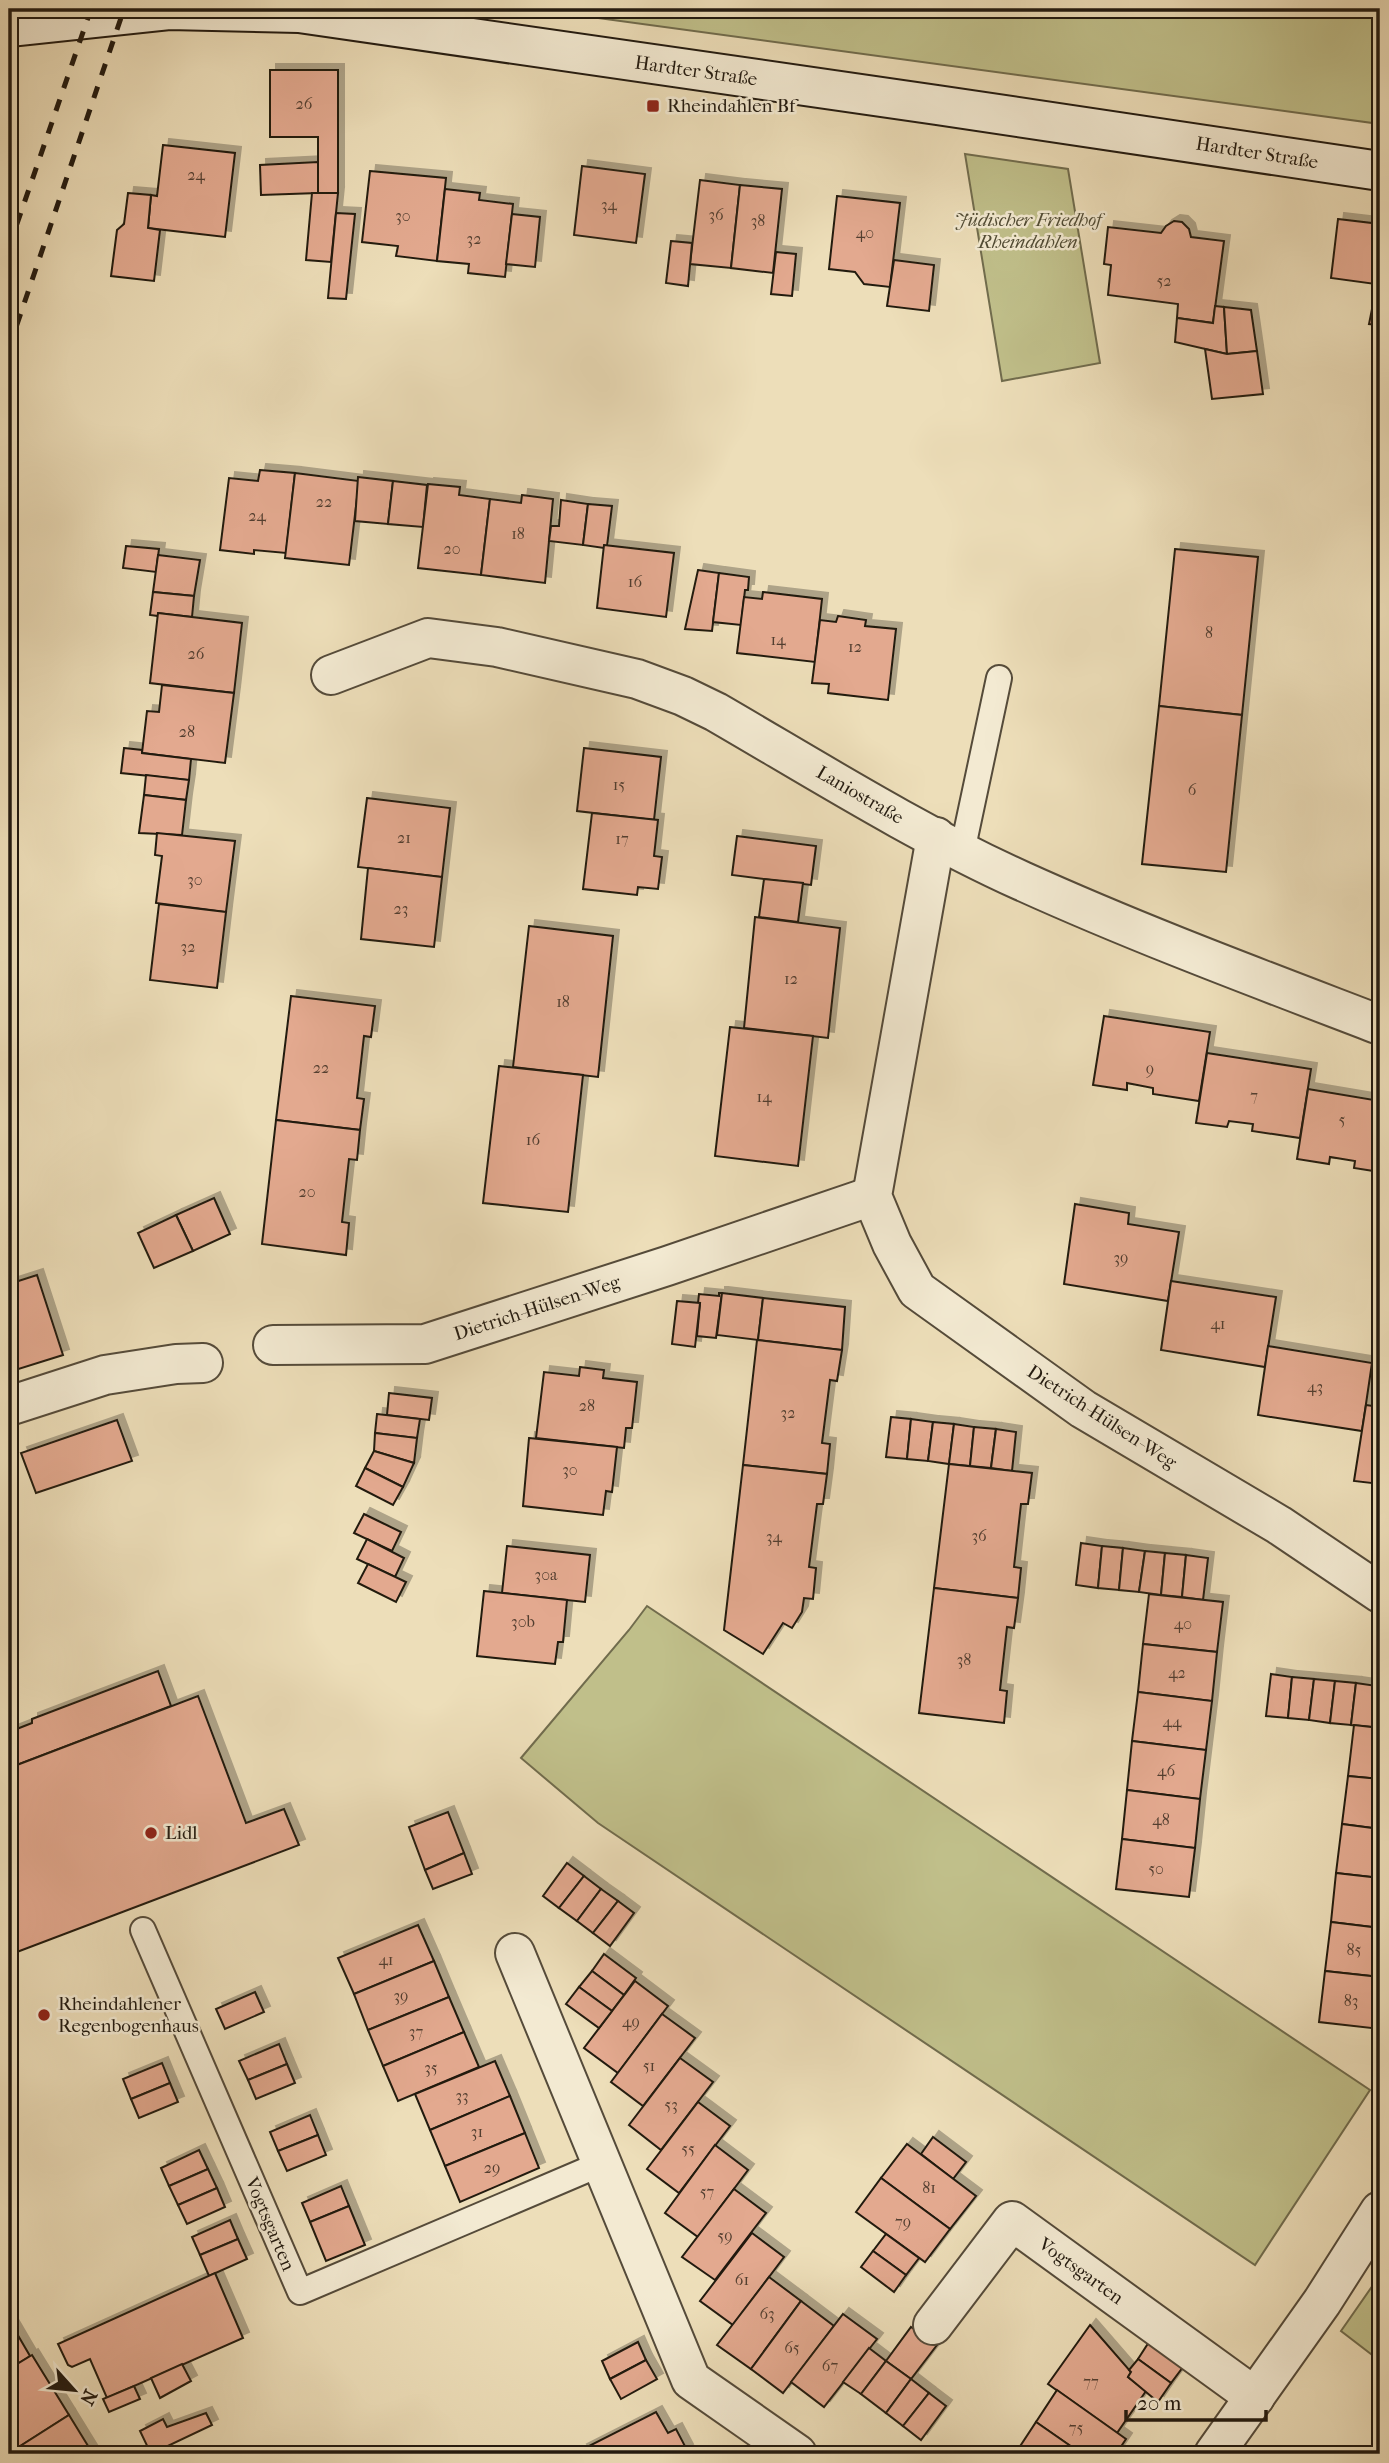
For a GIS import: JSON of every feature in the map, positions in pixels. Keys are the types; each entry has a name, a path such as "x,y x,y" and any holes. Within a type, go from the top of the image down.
{"street":[{"name":"Hardter Straße","path":"9,27 169,10 300,11 1380,172"},
{"name":"Laniostraße","path":"331,675 428,638 497,647 637,679 716,712 949,845 1020,880 1182,949 1380,1025"},
{"path":"872,1196 949,845"},
{"name":"Dietrich-Hülsen-Weg","path":"273,1345 425,1344 872,1196 892,1244 917,1290 1083,1409 1279,1525 1380,1593"},
{"path":"9,1406 105,1375 176,1364 203,1363"},
{"path":"515,1953 691,2380 797,2454"},
{"path":"1214,2454 1322,2302 1380,2211"},
{"name":"Vogtsgarten","path":"933,2325 1012,2221 1255,2397"}],"lane":[{"path":"949,845 999,678"},
{"name":"Vogtsgarten","path":"143,1930 300,2292 603,2162"}],"green space":[{"path":"532,9 1380,9 1380,124"},
{"name":"Jüdischer Friedhof Rheindahlen","path":"965,154 1068,169 1100,363 1002,381"},
{"path":"647,1606 1370,2090 1255,2265 598,1823 521,1758"},
{"path":"1380,2275 1380,2361 1341,2331"}],"building":[{"path":"270,70 338,70 338,193 318,193 318,137 270,137"},
{"path":"163,145 235,153 225,237 148,228 151,195 157,196"},
{"path":"318,162 318,193 261,195 260,165"},
{"path":"582,166 645,174 636,243 574,235"},
{"path":"370,171 446,178 437,261 396,256 398,246 362,242"},
{"path":"700,180 740,185 731,268 690,264"},
{"path":"740,185 782,189 773,273 731,268"},
{"path":"445,189 480,193 479,200 513,204 505,277 468,273 469,264 437,261"},
{"path":"128,193 151,195 148,228 160,230 154,281 111,276 117,230 124,224"},
{"path":"312,193 338,193 331,262 306,260"},
{"path":"837,196 900,203 890,287 864,284 855,272 829,269"},
{"path":"336,213 355,214 346,299 328,298"},
{"path":"512,214 540,217 535,267 506,264"},
{"path":"1338,219 1380,224 1380,310 1373,309 1376,284 1331,278"},
{"path":"1174,221 1182,222 1189,229 1191,237 1224,241 1213,323 1177,318 1178,304 1108,295 1111,265 1104,264 1108,227 1161,233"},
{"path":"671,241 692,243 688,286 666,283"},
{"path":"776,252 796,254 792,296 771,294"},
{"path":"894,260 934,265 929,311 887,306"},
{"path":"1215,306 1224,307 1227,354 1175,342 1177,318 1213,323"},
{"path":"1224,307 1251,310 1257,351 1227,354"},
{"path":"1372,309 1380,310 1380,325 1369,324"},
{"path":"1205,349 1227,354 1257,351 1263,394 1212,399"},
{"path":"260,470 295,473 286,553 254,550 254,554 220,550 229,478 258,481"},
{"path":"295,473 359,481 349,565 285,558"},
{"path":"358,477 393,481 388,524 355,521"},
{"path":"393,481 427,485 423,527 388,524"},
{"path":"428,484 460,487 459,495 490,499 481,575 418,568"},
{"path":"522,495 553,499 545,583 481,575 490,499 521,503"},
{"path":"561,500 588,504 583,545 549,541 551,526 559,526"},
{"path":"588,504 612,506 607,546 604,548 583,545"},
{"path":"604,545 674,553 666,617 597,608"},
{"path":"126,546 159,549 156,572 123,568"},
{"path":"1175,549 1258,557 1242,715 1159,706"},
{"path":"158,555 200,560 194,596 153,592"},
{"path":"698,570 719,573 712,631 685,629"},
{"path":"719,573 749,577 741,625 713,622"},
{"path":"153,592 194,596 192,617 158,613 158,616 150,615"},
{"path":"763,592 822,599 815,662 737,653 744,597 762,599"},
{"path":"158,613 242,623 234,693 150,683"},
{"path":"838,616 866,620 865,626 896,629 888,700 828,693 829,684 812,683 820,620 836,622"},
{"path":"162,685 234,693 225,763 142,753 147,711 159,712"},
{"path":"1159,706 1242,715 1226,872 1142,864"},
{"path":"124,748 191,759 189,780 121,773"},
{"path":"584,748 661,757 654,820 577,811"},
{"path":"146,775 189,780 186,800 144,795"},
{"path":"144,795 186,800 182,835 139,833"},
{"path":"367,798 450,808 442,877 358,867"},
{"path":"592,813 658,820 654,856 662,857 658,889 638,887 637,895 583,889"},
{"path":"157,833 235,841 226,912 156,903 162,856 155,855"},
{"path":"737,836 816,846 811,885 732,875"},
{"path":"368,868 442,877 434,947 361,939"},
{"path":"764,879 803,883 798,922 759,917"},
{"path":"159,904 226,912 217,988 150,980"},
{"path":"755,917 840,928 828,1038 744,1028"},
{"path":"529,926 613,936 598,1077 513,1067"},
{"path":"291,996 375,1006 371,1037 364,1036 357,1098 364,1099 360,1130 276,1120"},
{"path":"1104,1016 1210,1032 1199,1101 1153,1094 1153,1088 1127,1083 1127,1090 1093,1085"},
{"path":"730,1027 813,1036 798,1166 715,1156"},
{"path":"1207,1053 1311,1069 1300,1138 1252,1131 1253,1124 1229,1121 1227,1127 1196,1123"},
{"path":"499,1066 583,1075 568,1212 483,1203"},
{"path":"1308,1089 1380,1101 1380,1172 1354,1168 1355,1161 1330,1157 1329,1164 1297,1159"},
{"path":"276,1120 360,1130 357,1160 349,1159 342,1222 349,1223 346,1255 262,1244"},
{"path":"214,1198 230,1234 193,1251 176,1215"},
{"path":"1075,1204 1129,1213 1128,1224 1179,1232 1168,1301 1064,1284"},
{"path":"176,1215 193,1251 154,1268 138,1233"},
{"path":"37,1275 63,1355 9,1372 9,1284"},
{"path":"1171,1281 1276,1297 1265,1367 1161,1350"},
{"path":"719,1293 722,1293 716,1338 697,1336 699,1294 719,1296"},
{"path":"722,1293 763,1298 758,1340 717,1335"},
{"path":"763,1298 845,1307 842,1350 758,1340"},
{"path":"677,1301 700,1303 695,1347 672,1344"},
{"path":"757,1340 842,1350 837,1381 830,1380 822,1443 830,1444 827,1474 743,1465"},
{"path":"1268,1346 1372,1363 1362,1431 1258,1415"},
{"path":"580,1367 604,1370 603,1378 637,1382 632,1428 626,1428 624,1448 536,1438 544,1372 579,1376"},
{"path":"389,1393 432,1398 429,1420 387,1415"},
{"path":"1366,1405 1380,1407 1380,1484 1354,1481"},
{"path":"377,1414 420,1419 417,1438 375,1433"},
{"path":"891,1417 911,1419 907,1459 886,1457"},
{"path":"911,1419 933,1422 928,1461 907,1459"},
{"path":"117,1420 132,1461 36,1493 21,1453"},
{"path":"933,1422 954,1424 949,1464 928,1461"},
{"path":"954,1424 974,1427 970,1466 949,1464"},
{"path":"974,1427 996,1429 991,1468 970,1466"},
{"path":"996,1429 1016,1432 1012,1471 991,1468"},
{"path":"375,1433 417,1438 414,1463 374,1451"},
{"path":"529,1438 617,1447 612,1492 606,1491 603,1515 523,1506"},
{"path":"374,1451 414,1463 403,1487 365,1468"},
{"path":"949,1464 1032,1473 1028,1504 1021,1504 1014,1567 1021,1568 1018,1598 934,1588"},
{"path":"743,1465 827,1474 823,1504 817,1504 809,1567 816,1568 813,1599 804,1598 802,1612 792,1628 783,1623 763,1654 724,1630"},
{"path":"365,1468 403,1487 393,1505 356,1486"},
{"path":"364,1514 401,1532 392,1551 354,1533"},
{"path":"367,1539 404,1558 395,1577 357,1559"},
{"path":"1081,1543 1102,1546 1098,1588 1076,1585"},
{"path":"507,1546 590,1555 585,1602 502,1593"},
{"path":"1102,1546 1123,1548 1119,1590 1098,1588"},
{"path":"1123,1548 1145,1551 1139,1592 1119,1590"},
{"path":"1145,1551 1165,1553 1161,1595 1139,1592"},
{"path":"1165,1553 1186,1555 1182,1597 1161,1595"},
{"path":"1186,1555 1208,1558 1203,1600 1182,1597"},
{"path":"368,1564 406,1582 396,1602 358,1583"},
{"path":"934,1588 1018,1598 1014,1628 1007,1627 1000,1690 1007,1691 1004,1723 919,1713"},
{"path":"484,1591 567,1600 563,1642 558,1642 555,1664 477,1656"},
{"path":"1149,1594 1223,1602 1217,1652 1143,1644"},
{"path":"1143,1644 1217,1652 1212,1701 1138,1692"},
{"path":"158,1671 171,1706 9,1768 9,1732 32,1723 32,1719"},
{"path":"1271,1674 1292,1677 1288,1718 1266,1716"},
{"path":"1292,1677 1314,1679 1309,1720 1288,1718"},
{"path":"1314,1679 1335,1681 1330,1723 1309,1720"},
{"path":"1335,1681 1356,1683 1351,1725 1330,1723"},
{"path":"1356,1683 1377,1686 1372,1727 1351,1725"},
{"path":"1377,1686 1380,1687 1380,1728 1372,1727"},
{"path":"1138,1692 1212,1701 1206,1750 1132,1741"},
{"name":"Lidl","path":"198,1696 246,1823 284,1809 299,1845 9,1955 9,1768"},
{"path":"1354,1725 1380,1728 1380,1779 1348,1776"},
{"path":"1132,1741 1206,1750 1200,1799 1127,1790"},
{"path":"1348,1776 1380,1779 1380,1829 1342,1824"},
{"path":"1127,1790 1200,1799 1195,1848 1122,1839"},
{"path":"448,1812 464,1853 425,1870 409,1827"},
{"path":"1342,1824 1380,1829 1380,1878 1336,1873"},
{"path":"1122,1839 1195,1848 1189,1897 1116,1889"},
{"path":"464,1853 472,1874 433,1889 425,1870"},
{"path":"567,1863 584,1876 559,1908 543,1896"},
{"path":"1336,1873 1380,1878 1380,1928 1331,1922"},
{"path":"584,1876 601,1889 577,1921 559,1908"},
{"path":"601,1889 618,1901 593,1933 577,1921"},
{"path":"618,1901 634,1913 610,1946 593,1933"},
{"path":"1331,1922 1380,1928 1380,1977 1325,1971"},
{"path":"418,1925 434,1961 354,1994 338,1958"},
{"path":"604,1954 636,1978 624,1995 592,1971"},
{"path":"434,1961 449,1997 368,2030 354,1994"},
{"path":"592,1971 624,1995 612,2011 579,1987"},
{"path":"1325,1971 1380,1977 1380,2029 1319,2022"},
{"path":"635,1981 668,2006 618,2073 584,2048"},
{"path":"579,1987 612,2011 599,2028 566,2004"},
{"path":"255,1992 264,2012 225,2029 216,2009"},
{"path":"449,1997 464,2032 383,2066 368,2030"},
{"path":"662,2014 695,2038 643,2106 611,2082"},
{"path":"464,2032 479,2067 398,2101 383,2066"},
{"path":"279,2044 287,2064 248,2080 239,2061"},
{"path":"680,2058 713,2082 661,2150 629,2125"},
{"path":"495,2061 510,2096 430,2130 415,2094"},
{"path":"162,2063 170,2083 131,2099 123,2079"},
{"path":"287,2064 295,2083 256,2099 248,2080"},
{"path":"170,2083 178,2102 139,2118 131,2099"},
{"path":"510,2096 525,2133 445,2166 430,2130"},
{"path":"698,2102 730,2126 679,2193 647,2169"},
{"path":"310,2115 318,2135 278,2151 270,2132"},
{"path":"525,2133 539,2168 460,2202 445,2166"},
{"path":"318,2135 326,2155 287,2171 278,2151"},
{"path":"933,2137 966,2162 953,2179 921,2154"},
{"path":"907,2144 976,2196 950,2229 881,2178"},
{"path":"715,2145 748,2170 698,2237 665,2213"},
{"path":"199,2150 208,2169 169,2186 161,2168"},
{"path":"208,2169 217,2188 178,2205 169,2186"},
{"path":"881,2178 950,2229 925,2262 856,2212"},
{"path":"341,2186 349,2206 310,2222 302,2203"},
{"path":"217,2188 225,2207 187,2224 178,2205"},
{"path":"734,2189 766,2213 715,2280 682,2257"},
{"path":"349,2206 365,2245 326,2261 310,2222"},
{"path":"230,2220 238,2239 200,2255 192,2237"},
{"path":"752,2233 784,2257 733,2325 700,2301"},
{"path":"886,2234 919,2258 906,2275 873,2251"},
{"path":"238,2239 247,2259 209,2276 200,2255"},
{"path":"873,2251 906,2275 894,2292 861,2267"},
{"path":"215,2273 243,2338 107,2398 90,2359 72,2367 68,2365 58,2344"},
{"path":"769,2277 801,2301 751,2369 717,2345"},
{"path":"801,2301 834,2326 783,2393 751,2369"},
{"path":"843,2314 877,2339 824,2407 791,2382"},
{"path":"9,2320 30,2356 9,2369"},
{"path":"1090,2325 1131,2372 1128,2377 1146,2391 1117,2433 1048,2384"},
{"path":"911,2327 937,2345 911,2379 886,2361"},
{"path":"638,2342 646,2360 610,2379 602,2361"},
{"path":"1149,2342 1183,2367 1171,2383 1138,2359"},
{"path":"869,2348 886,2361 861,2394 843,2382"},
{"path":"32,2355 69,2415 14,2450 9,2441 9,2369"},
{"path":"1138,2359 1171,2383 1158,2402 1128,2377 1131,2372 1129,2370"},
{"path":"646,2360 657,2379 621,2399 610,2379"},
{"path":"886,2361 911,2379 886,2413 861,2394"},
{"path":"182,2364 191,2381 160,2398 151,2378"},
{"path":"911,2379 929,2393 903,2426 886,2413"},
{"path":"134,2386 140,2399 109,2412 103,2399"},
{"path":"1057,2390 1126,2439 1116,2454 1082,2454 1036,2422"},
{"path":"929,2393 946,2406 921,2440 903,2426"},
{"path":"656,2412 668,2433 676,2429 687,2450 679,2454 584,2454 581,2450"},
{"path":"206,2413 212,2425 151,2454 140,2431 163,2419 167,2427"},
{"path":"69,2415 93,2454 17,2454 14,2450"},
{"path":"1036,2422 1082,2454 1015,2454"}],"railway":[{"path":"9,247 91,9"},
{"path":"9,348 124,9"}],"place":[{"name":"Rheindahlen Bf","path":"653,106"},
{"name":"Lidl","path":"151,1833"},
{"name":"Rheindahlener Regenbogenhaus","path":"44,2015"}]}
